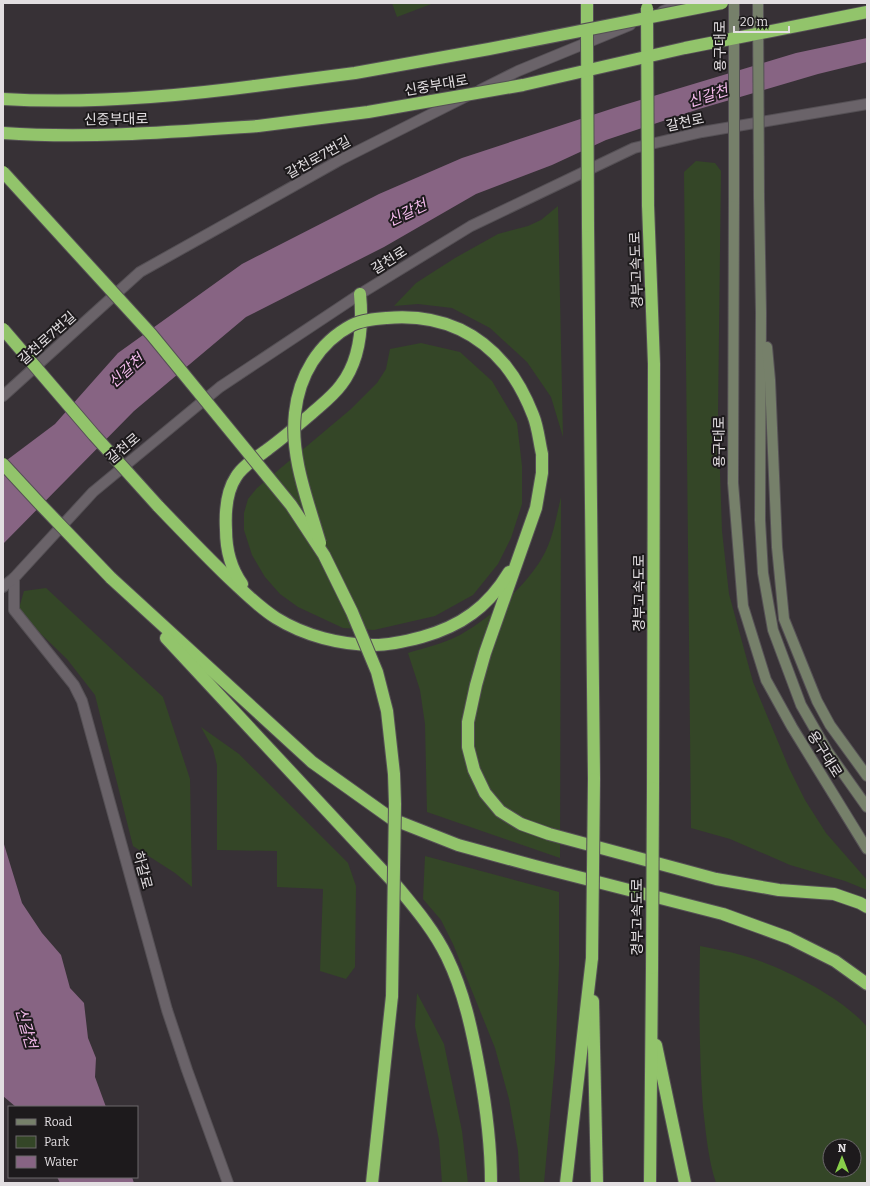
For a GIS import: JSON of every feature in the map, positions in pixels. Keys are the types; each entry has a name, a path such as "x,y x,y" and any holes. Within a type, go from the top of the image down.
{"highway":[{"path":"587,3 594,779 592,958 597,1183"},
{"name":"신중부대로","path":"3,100 31,101 123,99 248,87 355,73 489,49 722,3"},
{"name":"경부고속도로","path":"647,6 648,205 654,364 650,1183"},
{"name":"신중부대로","path":"3,133 35,135 150,134 258,126 368,112 523,85 693,47 867,12"},
{"path":"3,172 151,334 291,505 324,555 338,582 377,672 387,711 394,774 395,804 392,996 372,1183"},
{"path":"260,607 235,573 229,559 225,525 226,508 230,490 236,476 245,467 325,402 342,385 351,368 361,333 362,315 360,294"},
{"path":"324,555 304,490 298,464 295,441 295,414 298,392 307,370 317,353 334,336 353,325 371,320 416,317 439,321 464,331 485,346 504,365 520,386 534,416 542,454 542,473 536,508 486,653 476,685 468,722 468,747 474,770 485,793 500,811 521,824 549,834 716,879 779,890 834,894 854,900 867,907"},
{"path":"3,329 94,435 158,506 207,557 260,607 300,630 324,638 347,643 376,645 406,642 438,632 460,622 483,606 502,584 516,562 526,539"},
{"path":"3,464 396,885 428,925 447,957 465,1002 486,1106 491,1160 490,1183"},
{"path":"111,578 312,762 392,819 458,845 723,914 789,938 835,961 867,984"},
{"path":"566,1183 592,958"},
{"path":"651,1024 685,1183"}],"main road":[{"name":"용구대로","path":"734,3 733,483 743,606 766,680 792,727 867,849"},
{"name":"용구대로","path":"758,3 760,520 764,573 773,630 801,705 828,752 867,807"},
{"path":"760,284 770,380 777,547 784,619 817,701 830,726 867,776"}],"street":[{"name":"갈천로7번길","path":"3,396 140,272 340,160 518,71 683,3"},
{"name":"갈천로","path":"3,587 14,578 93,492 220,386 360,294 471,226 634,148 702,132 867,104"},
{"name":"하갈로","path":"14,578 14,610 74,685 82,701 167,1010 228,1183"}],"green space":[{"path":"392,3 434,3 397,17"},
{"path":"696,161 715,163 721,171 718,413 722,531 729,594 753,682 789,768 805,800 826,833 867,880 867,890 845,881 790,865 730,839 691,828 684,172"},
{"path":"558,206 563,437 551,397 527,362 490,328 452,308 418,304 394,306 416,283 455,258 498,234 528,226 541,220"},
{"path":"421,343 460,352 492,381 517,423 522,466 522,504 511,538 498,564 473,595 435,616 374,630 343,628 298,607 280,594 265,577 252,555 244,530 244,513 248,499 257,488 351,409 377,383 386,369 390,349"},
{"path":"561,497 560,858 427,812 425,724 420,690 408,653 441,643 460,635 483,620 516,591 535,569 546,551 554,528"},
{"path":"46,588 163,697 190,779 192,887 175,873 133,846 95,695 67,659 18,612 24,591"},
{"path":"201,727 239,754 348,863 356,886 355,967 346,979 320,971 323,889 277,887 277,851 217,850 217,765 213,749"},
{"path":"425,856 559,892 559,966 555,1061 544,1183 520,1183 518,1151 509,1099 495,1048 453,944 441,920 423,899"},
{"path":"700,946 756,959 791,974 827,994 843,1005 867,1027 867,1183 716,1183 709,1155 703,1108 699,1007"},
{"path":"417,993 444,1044 462,1131 468,1183 442,1183 439,1140 415,1026"}],"water":[{"name":"신갈천","path":"867,38 867,62 818,74 699,109 606,140 552,165 476,194 384,247 246,317 134,411 3,544 3,463 55,424 118,353 242,264 379,194 462,158 617,107 796,53"},
{"name":"신갈천","path":"3,841 22,903 42,933 61,955 70,988 84,1003 88,1038 96,1058 95,1077 106,1106 15,1106 3,1096"},
{"path":"58,1178 132,1178 134,1183 60,1183"}]}
